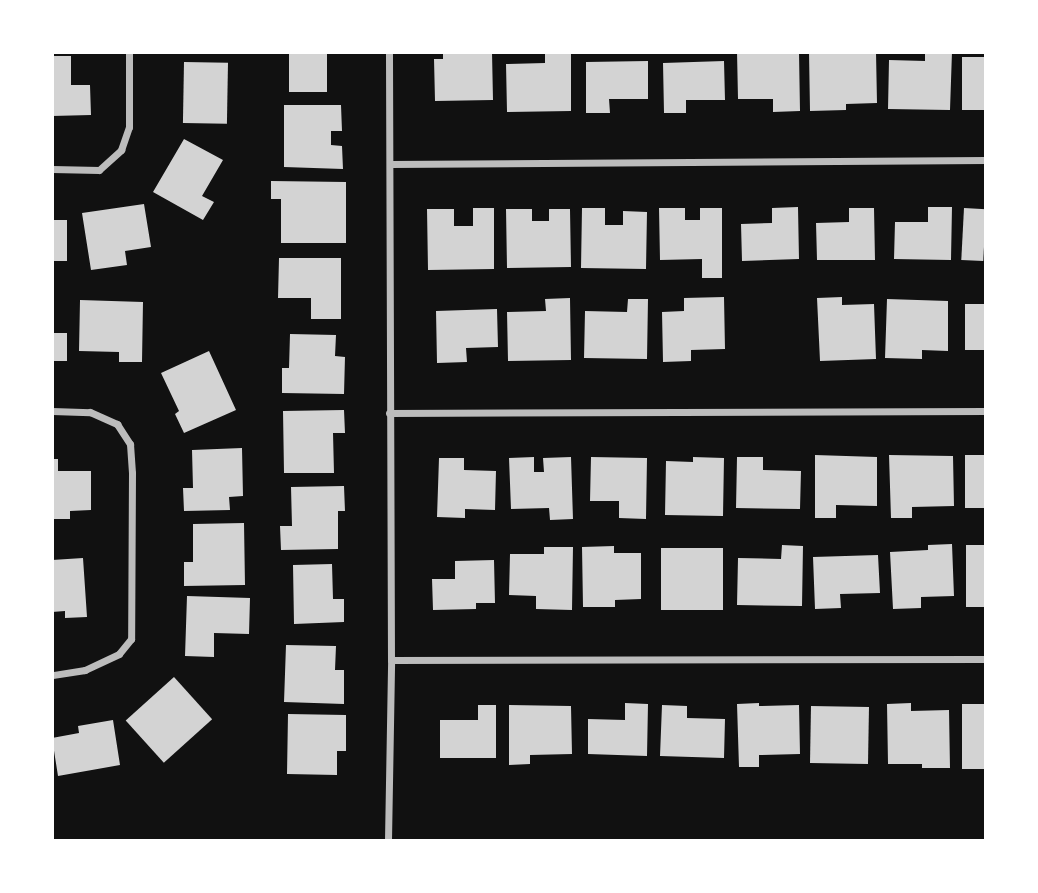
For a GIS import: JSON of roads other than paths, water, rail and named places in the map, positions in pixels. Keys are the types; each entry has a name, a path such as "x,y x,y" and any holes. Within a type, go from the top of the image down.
{"street":[{"path":"52,170 99,170 121,150 129,127 130,52"},
{"path":"388,841 391,660 389,52"},
{"path":"390,164 985,160"},
{"path":"52,411 90,412 117,424 130,443 132,473 131,639 119,654 85,670 52,675"},
{"path":"389,412 985,411"},
{"path":"391,660 985,659"}]}
